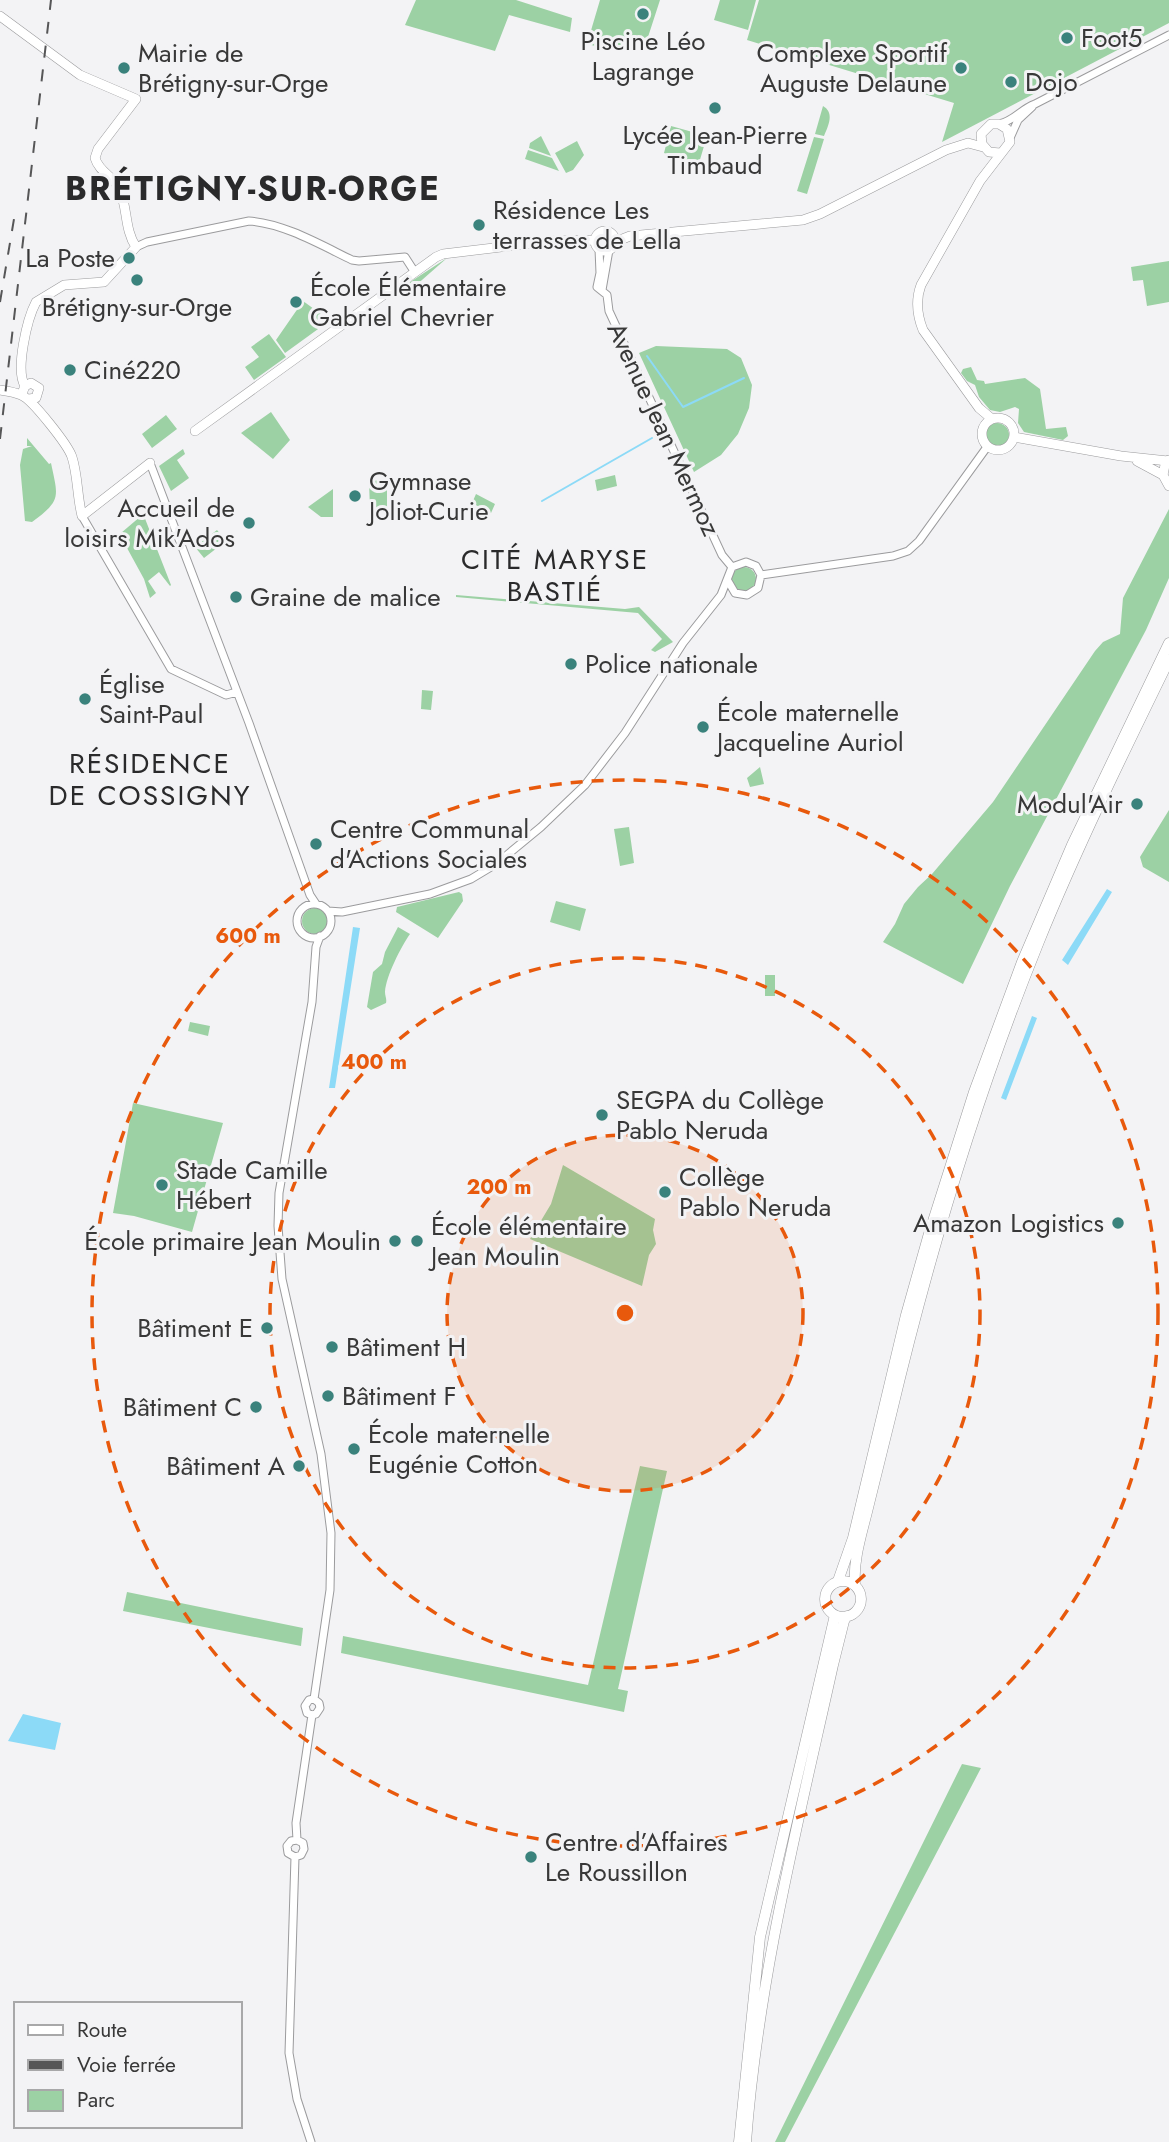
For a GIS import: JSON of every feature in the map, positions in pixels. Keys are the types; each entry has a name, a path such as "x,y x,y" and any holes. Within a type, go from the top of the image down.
{"main road":[{"path":"0,16 80,75 136,99 98,149 95,158 100,169 118,187 130,239 136,247 104,282 64,285 36,302 24,339 22,368 26,390 71,453 82,516 150,463"},
{"path":"195,431 414,271 443,254 551,241 597,244 604,251 612,243 642,230 683,227 706,229 803,220 820,214 960,141 981,134 988,126 999,124 1007,129 1010,138 1008,147 1000,153 980,181 920,285 917,302 923,330 988,421"},
{"path":"980,181 986,166 981,134"},
{"path":"946,150 968,143 1000,153"},
{"path":"597,244 602,232 608,232 612,243"},
{"path":"0,388 26,390"},
{"path":"1001,418 1008,421 1014,437 1010,446 1001,450 987,447 981,436 988,421 1001,418"},
{"path":"1014,437 1121,456 1169,460"},
{"path":"1121,456 1144,463 1163,475 1169,485"},
{"path":"1163,475 1169,460"},
{"path":"1169,634 1138,695 1022,962 952,1159 906,1315 853,1538 838,1581 829,1587 825,1597 827,1607 835,1615 847,1616 855,1612 860,1605 861,1595 855,1585 854,1572 863,1530 915,1315 937,1236 983,1093 1038,945 1086,833 1169,660"},
{"path":"1098,789 1169,643"},
{"path":"838,1581 855,1585"},
{"path":"739,2142 760,1937 835,1615"},
{"path":"746,2142 749,2096 771,1940 833,1665 847,1616"}],"street":[{"path":"999,124 1010,121 1020,110 1169,35"},
{"path":"1010,138 1018,121 1035,104"},
{"path":"136,247 146,242 249,220 284,230 359,261 405,257 414,271"},
{"name":"Avenue Jean Mermoz","path":"601,290 612,243"},
{"name":"Avenue Jean Mermoz","path":"597,244 600,273 597,287 607,295 609,311 722,555 732,567"},
{"path":"761,575 893,556 908,551 919,541 987,447"},
{"path":"150,463 237,692 312,904"},
{"path":"82,516 170,669 226,695 237,692"},
{"path":"312,904 328,911 342,912 430,894 471,879 496,864 541,827 601,766 638,715 690,634 721,595 732,567 746,562 756,566 761,575 760,584 751,594 743,595 733,591 721,595"},
{"path":"728,581 733,591"},
{"path":"312,904 298,913 297,925 302,933 316,937 328,930 331,921 342,912"},
{"path":"328,911 331,921"},
{"path":"297,1840 296,1823 312,1715 320,1709 319,1703 314,1699 330,1590 331,1533 321,1454 282,1279 279,1193 314,986 316,937"},
{"path":"297,1840 303,1843 304,1849 301,1855 295,1857 288,1853 287,1846 291,1841 297,1840"},
{"path":"295,1857 289,2053 297,2099 311,2142"}],"green space":[{"path":"416,0 516,0 572,18 570,32 509,15 495,51 405,25"},
{"path":"600,0 660,0 648,37 608,49 587,44"},
{"path":"720,0 756,0 748,30 714,20"},
{"name":"Complexe Sportif Auguste Delaune","path":"759,0 1169,0 1169,23 942,142 954,103 747,40"},
{"path":"823,106 830,116 824,136 815,134"},
{"path":"671,126 707,136 699,163 664,153"},
{"path":"541,136 551,156 529,148 530,143"},
{"path":"814,137 824,139 807,194 797,191"},
{"path":"577,141 584,155 573,170 566,173 555,153"},
{"path":"528,150 552,158 559,171 525,159"},
{"path":"447,258 414,287 404,286"},
{"path":"1169,261 1169,302 1147,306 1143,280 1133,281 1131,267"},
{"path":"303,301 325,317 325,324 285,353 276,340"},
{"path":"269,334 286,357 254,380 245,367 259,357 251,347"},
{"path":"656,346 727,349 741,358 752,385 749,408 738,434 721,455 694,472 639,353"},
{"path":"971,367 977,380 984,381 985,384 1025,378 1040,389 1046,429 1066,427 1068,436 1063,440 1024,432 1018,423 1019,409 1015,407 1000,412 990,410 979,397 975,385 967,381 961,373 963,369"},
{"path":"271,412 290,440 273,459 241,433"},
{"path":"166,415 177,429 152,448 142,434"},
{"path":"997,423 1006,426 1009,435 1006,444 997,447 988,444 985,435 988,426"},
{"path":"27,438 49,464 51,463 56,491 53,503 32,522 25,521 20,465 23,449 32,446 27,446"},
{"path":"183,449 185,454 177,460 189,478 171,491 159,466"},
{"path":"615,475 617,486 597,491 595,480"},
{"path":"387,480 387,509 370,510 369,481"},
{"path":"333,489 333,517 321,517 308,507"},
{"path":"476,494 495,504 491,513 472,503"},
{"path":"1169,509 1169,578 1146,630 1010,886 963,984 883,942 904,904 993,802 1095,651 1103,642 1120,634 1123,598"},
{"path":"144,516 171,585 159,572 148,581 156,593 150,598 144,579 121,537 121,533"},
{"path":"217,530 226,541 204,558 195,547"},
{"path":"744,567 753,570 756,579 753,588 744,591 735,588 732,579 735,570"},
{"path":"456,595 625,609 639,607 673,642 655,652 651,650 662,639 638,613"},
{"path":"422,690 433,691 431,710 421,709"},
{"path":"760,767 764,784 750,787 747,778"},
{"path":"1169,810 1169,882 1143,867 1140,857"},
{"path":"629,827 634,863 620,866 614,829"},
{"path":"459,892 463,901 438,938 396,912 397,907"},
{"path":"556,901 586,909 580,931 550,922"},
{"path":"315,908 324,912 328,921 324,930 315,934 306,930 302,921 306,912"},
{"path":"398,927 410,934 388,978 386,1003 371,1010 367,1007 373,972 382,964"},
{"path":"765,975 775,975 775,996 765,996"},
{"path":"190,1022 210,1026 208,1036 188,1031"},
{"name":"Stade Camille Hébert","path":"133,1103 223,1123 192,1232 113,1213"},
{"path":"563,1165 655,1219 653,1230 656,1244 649,1255 642,1286 530,1239 551,1204"},
{"path":"640,1466 667,1471 618,1689 628,1691 624,1712 341,1653 343,1636 588,1685"},
{"path":"127,1592 303,1628 301,1646 123,1611"},
{"path":"962,1764 981,1768 785,2142 775,2142"}],"water":[{"path":"1107,889 1112,892 1068,965 1062,960"},
{"path":"353,927 360,928 335,1088 329,1088"},
{"path":"1032,1016 1037,1018 1006,1100 1001,1098"},
{"path":"23,1714 61,1723 55,1750 8,1741"}],"waterway":[{"path":"647,356 683,407 744,378"},
{"path":"542,501 652,438"}],"railway":[{"path":"0,439 51,0"},
{"path":"0,302 14,219"}],"place":[{"name":"Piscine Léo Lagrange","path":"643,14"},
{"name":"Foot5","path":"1067,38"},
{"name":"Mairie de Brétigny-sur-Orge","path":"124,68"},
{"name":"Complexe Sportif Auguste Delaune","path":"961,68"},
{"name":"Dojo","path":"1011,82"},
{"name":"Lycée Jean-Pierre Timbaud","path":"715,108"},
{"name":"Résidence Les terrasses de Lella","path":"479,225"},
{"name":"La Poste","path":"129,258"},
{"name":"Brétigny-sur-Orge","path":"137,280"},
{"name":"École Élémentaire Gabriel Chevrier","path":"296,302"},
{"name":"Ciné220","path":"70,370"},
{"name":"Gymnase Joliot-Curie","path":"355,496"},
{"name":"Accueil de loisirs Mik'Ados","path":"249,523"},
{"name":"Graine de malice","path":"236,597"},
{"name":"Police nationale","path":"571,664"},
{"name":"Église Saint-Paul","path":"85,699"},
{"name":"École maternelle Jacqueline Auriol","path":"703,727"},
{"name":"Modul'Air","path":"1137,804"},
{"name":"Centre Communal d'Actions Sociales","path":"316,844"},
{"name":"SEGPA du Collège Pablo Neruda","path":"602,1115"},
{"name":"Stade Camille Hébert","path":"162,1185"},
{"name":"Collège Pablo Neruda","path":"665,1192"},
{"name":"Amazon Logistics","path":"1118,1223"},
{"name":"École primaire Jean Moulin","path":"395,1241"},
{"name":"École élémentaire Jean Moulin","path":"417,1241"},
{"name":"Bâtiment E","path":"267,1328"},
{"name":"Bâtiment H","path":"332,1347"},
{"name":"Bâtiment F","path":"328,1396"},
{"name":"Bâtiment C","path":"256,1407"},
{"name":"École maternelle Eugénie Cotton","path":"354,1449"},
{"name":"Bâtiment A","path":"299,1466"},
{"name":"Centre d’Affaires Le Roussillon","path":"531,1857"}],"district":[{"name":"BRÉTIGNY-SUR-ORGE","path":"253,188"},
{"name":"CITÉ MARYSE BASTIÉ","path":"555,575"},
{"name":"RÉSIDENCE DE COSSIGNY","path":"150,779"}]}
